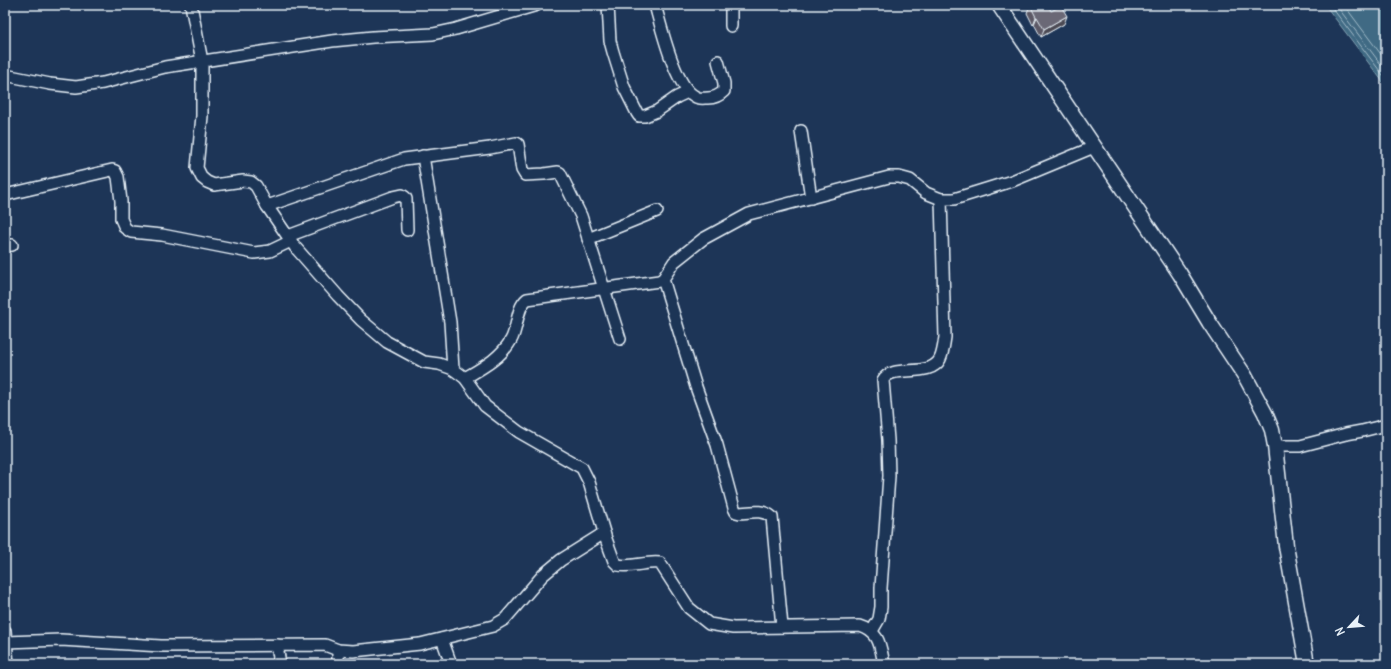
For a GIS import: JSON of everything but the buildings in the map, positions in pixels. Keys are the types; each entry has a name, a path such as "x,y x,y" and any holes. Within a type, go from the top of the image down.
{"street":[{"path":"191,5 202,61 202,116 197,168 199,174 207,182 214,185 243,180 251,182 256,186 267,206 289,238 338,296 361,320 388,342 424,362 439,364 453,369 465,378 485,406 519,432 582,468 589,482 614,561 618,565 634,565 655,562 660,563 688,608 709,624 733,628 860,626 872,631 877,639 884,664"},
{"path":"5,75 50,84 76,87 103,83 165,67 332,41 433,34 456,29 537,5"},
{"path":"608,5 610,42 624,87 637,113 640,116 645,116 657,111 677,97 688,92"},
{"path":"656,5 668,51 688,92 696,98 705,98 719,96 724,91 724,83 718,61"},
{"path":"731,26 732,5"},
{"path":"999,5 1172,262 1245,376 1265,413 1272,430 1276,446 1286,546 1307,664"},
{"path":"801,131 811,198"},
{"path":"267,206 404,159 490,148 516,143 518,144 522,170 526,175 560,173 581,216 620,339"},
{"path":"465,378 488,364 505,349 516,328 520,309 524,301 527,299 604,289 663,279 674,262 703,239 749,214 889,177 899,177 910,180 926,193 941,199 954,199 1012,181 1094,147"},
{"path":"423,156 450,322 453,369"},
{"path":"5,195 112,170 115,171 118,177 121,201 121,219 125,228 131,232 162,235 254,253 270,251 289,238 402,195 406,199 406,230"},
{"path":"872,631 879,619 881,607 881,588 890,476 883,380 885,376 891,373 930,368 936,365 940,359 945,337 941,199"},
{"path":"588,239 657,211"},
{"path":"663,279 696,387 717,445 734,508 736,512 740,513 763,512 768,513 772,517 782,627"},
{"path":"1276,446 1300,446 1386,425"},
{"path":"8,664 6,636 161,646 325,645 338,650 353,651 420,644 493,626 505,619 543,575 561,560 604,533"},
{"path":"442,639 451,664"},
{"path":"277,645 280,664"},
{"path":"338,650 338,664"}],"water":[{"path":"1325,5 1386,5 1386,86"}]}
